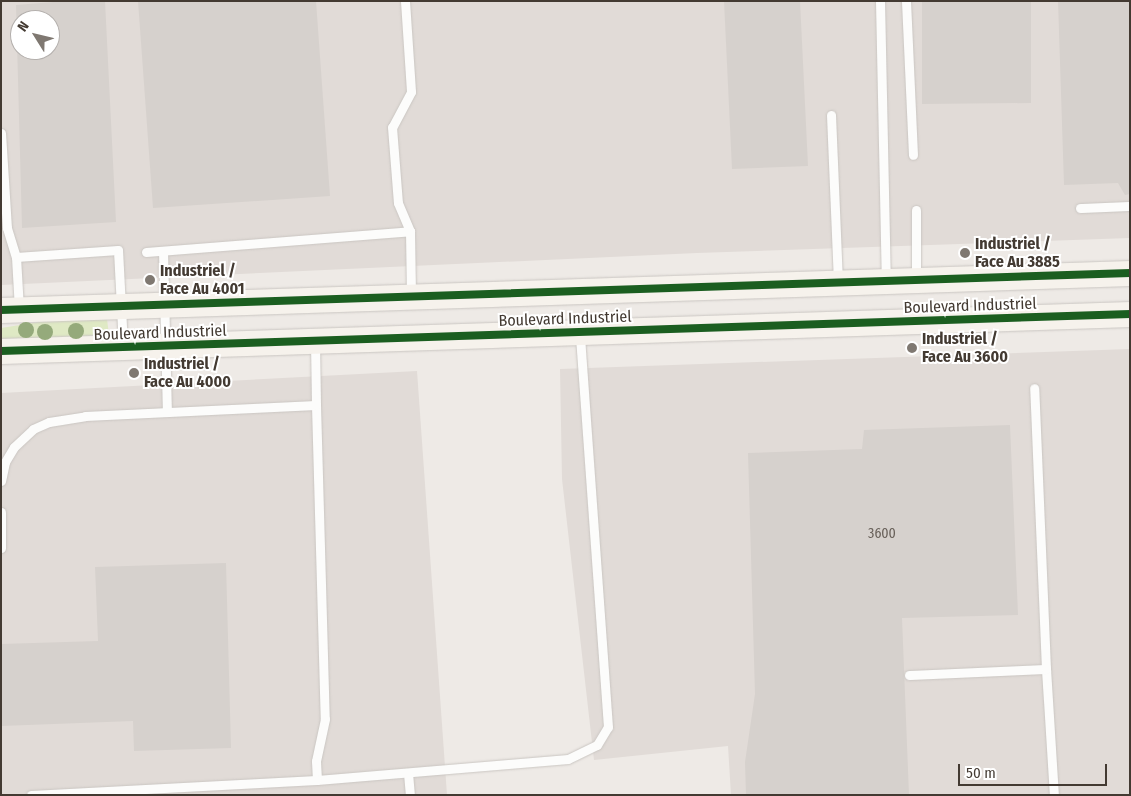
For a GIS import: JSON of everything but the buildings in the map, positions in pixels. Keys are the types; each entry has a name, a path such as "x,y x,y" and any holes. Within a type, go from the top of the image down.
{"street":[{"name":"Boulevard Industriel","path":"10,309 1130,273"},
{"name":"Boulevard Industriel","path":"1,351 1130,314"}],"lane":[{"path":"405,1 411,92 392,128 398,203 410,231 411,296"},
{"path":"880,1 886,280"},
{"path":"906,1 913,155"},
{"path":"831,116 838,282"},
{"path":"1,133 7,228 16,257 10,309"},
{"path":"1080,208 1130,206"},
{"path":"916,210 916,280"},
{"path":"146,252 410,231"},
{"path":"16,257 118,250 123,348"},
{"path":"164,251 167,412"},
{"path":"31,795 317,780 568,759 597,745 606,734 608,720 580,332"},
{"path":"314,341 325,718 316,761 317,780"},
{"path":"1034,388 1046,669 1054,795"},
{"path":"1,481 6,462 14,447 41,425 66,418 316,405"},
{"path":"1,512 1,548"},
{"path":"909,675 1046,669"},
{"path":"408,773 410,795"}],"shaded area":[{"path":"1,1 1130,1 1130,238 697,253 1,285"},
{"path":"1130,349 1130,795 731,795 728,746 594,760 562,479 560,369"},
{"path":"417,371 447,795 1,795 1,393"}],"green space":[{"path":"107,319 109,335 1,339 1,328 45,321"}],"cycle path":[{"path":"1,310 1130,273"},
{"path":"1,351 1130,314"}],"place":[{"name":"Industriel / Face Au 3885","path":"965,253"},
{"name":"Industriel / Face Au 4001","path":"150,280"},
{"name":"Industriel / Face Au 3600","path":"912,348"},
{"name":"Industriel / Face Au 4000","path":"134,373"}]}
